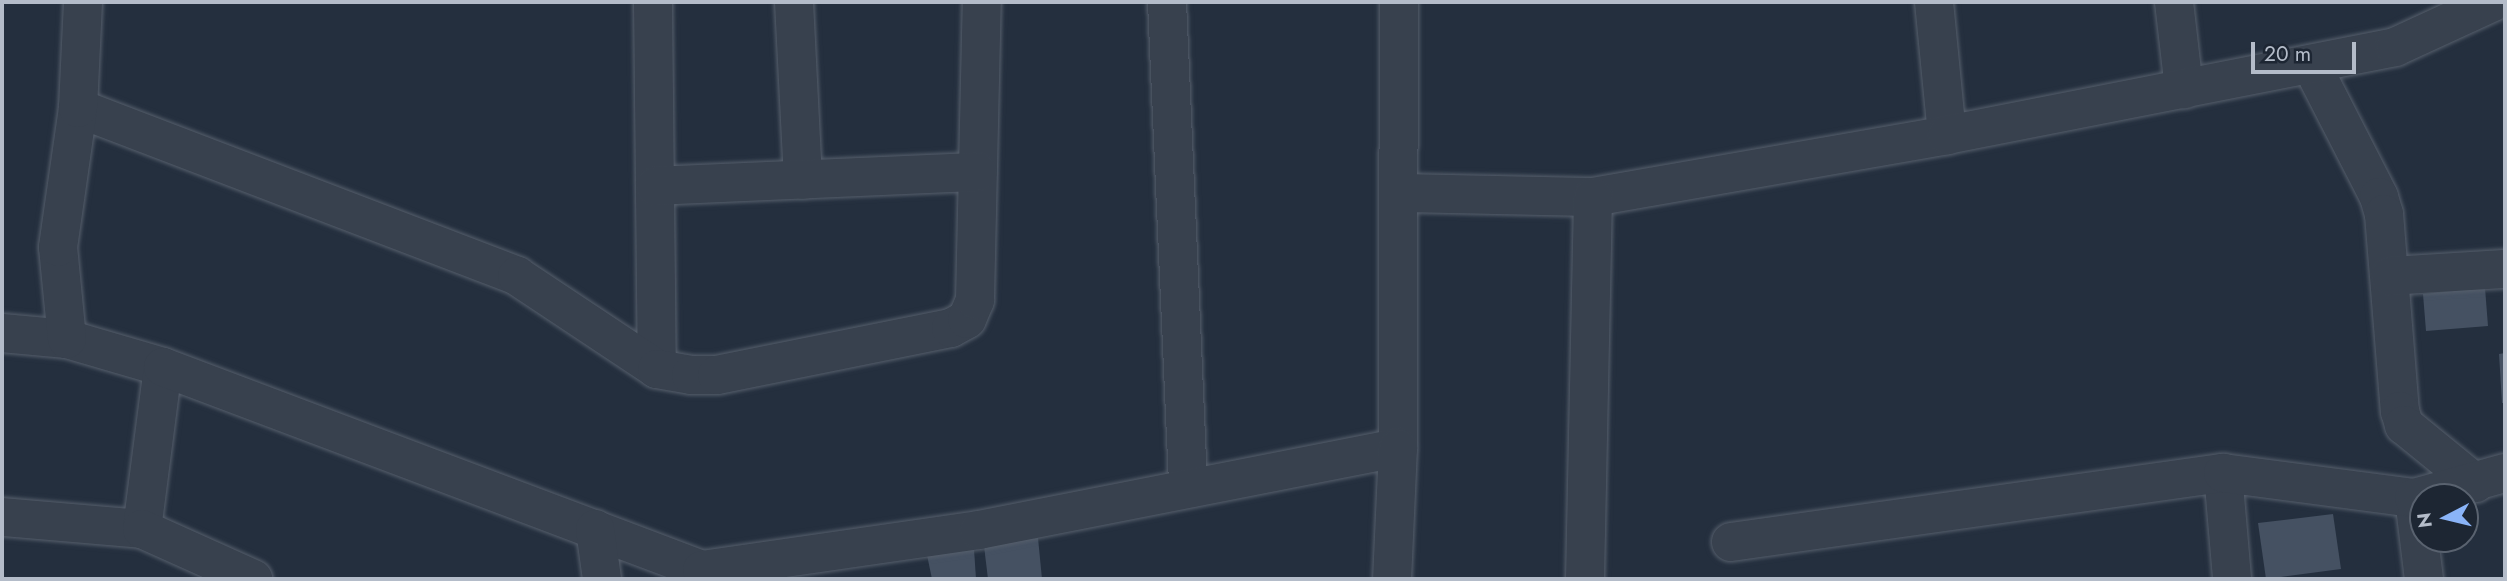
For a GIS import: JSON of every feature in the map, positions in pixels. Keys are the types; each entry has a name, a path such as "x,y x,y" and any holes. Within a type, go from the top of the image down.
{"street":[{"path":"67,339 58,247 78,108 83,2"},
{"path":"653,2 657,369"},
{"path":"794,2 803,180"},
{"path":"78,108 517,276 657,369 691,375 717,374 950,328 967,319 975,300 982,2"},
{"path":"1167,2 1188,489"},
{"path":"1392,579 1398,448 1399,2"},
{"path":"1934,2 1947,135"},
{"path":"2174,2 2184,89"},
{"path":"1399,193 1592,197 1947,135 2311,64 2411,42 2493,2"},
{"path":"2311,64 2379,197 2387,233 2400,411 2404,425 2490,478"},
{"path":"655,186 978,172"},
{"path":"1585,579 1592,197"},
{"path":"2390,276 2505,270"},
{"path":"2,333 67,339 163,367 702,570 979,530 1398,448"},
{"path":"142,529 163,367"},
{"path":"2223,473 2232,579"},
{"path":"1731,542 2223,473 2409,497"},
{"path":"2471,483 2490,478"},
{"path":"2,517 142,529 253,579"},
{"path":"595,529 602,579"},
{"path":"2421,553 2424,579"}],"building":[{"path":"2485,288 2488,326 2426,331 2423,294"},
{"path":"2505,353 2505,403 2502,403 2499,354"},
{"path":"2333,514 2341,569 2266,579 2258,523"},
{"path":"1038,538 1042,579 988,579 984,546"},
{"path":"974,549 976,579 932,579 927,555"}]}
